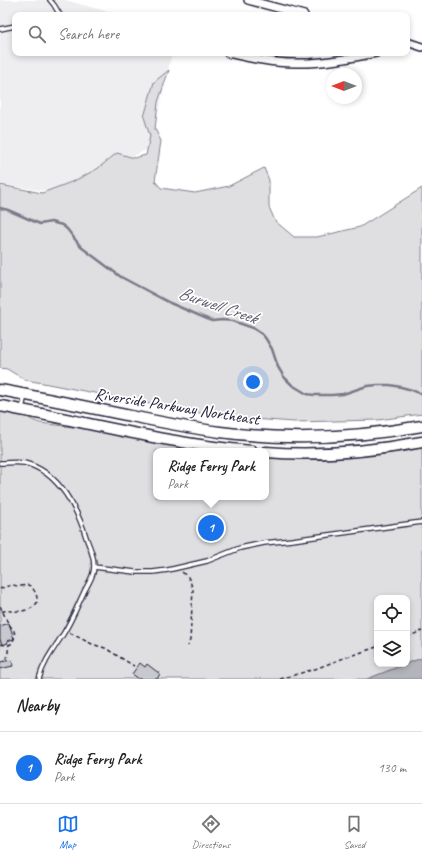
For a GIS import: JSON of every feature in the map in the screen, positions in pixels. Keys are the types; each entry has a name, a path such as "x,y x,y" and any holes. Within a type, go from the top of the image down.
{"main road":[{"name":"Riverside Parkway Northeast","path":"0,390 178,426 249,435 275,437 331,437 387,432 422,426"},
{"name":"Riverside Parkway Northeast","path":"0,406 219,448"},
{"name":"Riverside Parkway Northeast","path":"269,452 364,450 422,442"}],"street":[{"path":"248,0 293,12"},
{"path":"240,56 256,60 296,64 358,56"}],"lane":[{"path":"50,0 58,12"},
{"path":"0,29 12,27"},
{"path":"22,410 25,395"},
{"path":"0,463 24,463 30,465 49,475 62,487 78,516 86,536 94,566 93,574 74,614 66,630 46,661 39,679"},
{"path":"94,566 135,572 153,572 207,561 240,548 264,543 422,522"}],"path":[{"path":"178,568 188,577 193,590 190,640 188,646"},
{"path":"0,589 12,585 28,585 33,589 38,602 33,608 24,611 4,610 0,612"},
{"path":"0,606 15,635 11,644 0,644"},
{"path":"66,630 92,644 105,648 134,666"},
{"path":"410,636 422,631"},
{"path":"7,660 9,644"},
{"path":"280,679 315,669 374,648"}],"shaded area":[{"path":"0,0 65,0 109,12 12,12 12,56 171,56 150,148 59,193 0,184"},
{"path":"169,70 158,102 155,129 161,141 155,181 161,188 195,193 229,186 264,168 269,180 269,207 275,221 294,237 317,237 360,227 422,188 422,414 378,420 294,422 239,418 192,412 25,380 7,369 0,368 0,185 42,193 74,181 97,169 117,153 134,158 146,155 150,136 144,117 154,82"},
{"path":"0,411 23,415 40,423 89,429 186,448 153,448 153,500 269,500 269,457 325,457 383,454 422,447 422,658 410,662 410,595 374,595 374,667 397,667 367,679 0,679"},
{"path":"422,658 422,679 367,679 398,667 410,667 410,663"}],"building":[{"path":"9,623 14,639 7,641 8,643 2,645 0,639 0,626"},
{"path":"12,660 13,666 0,669 0,662"},
{"path":"140,663 145,667 147,664 160,674 157,679 139,679 132,674"}],"waterway":[{"name":"Burwell Creek","path":"0,208 40,224 51,222 62,225 81,247 121,277 170,303 212,321 233,321 253,328 266,339 284,377 292,385 307,394 343,394 367,386 378,385 401,387 422,394"}],"place":[{"name":"Ridge Ferry Park","path":"211,528"}]}
